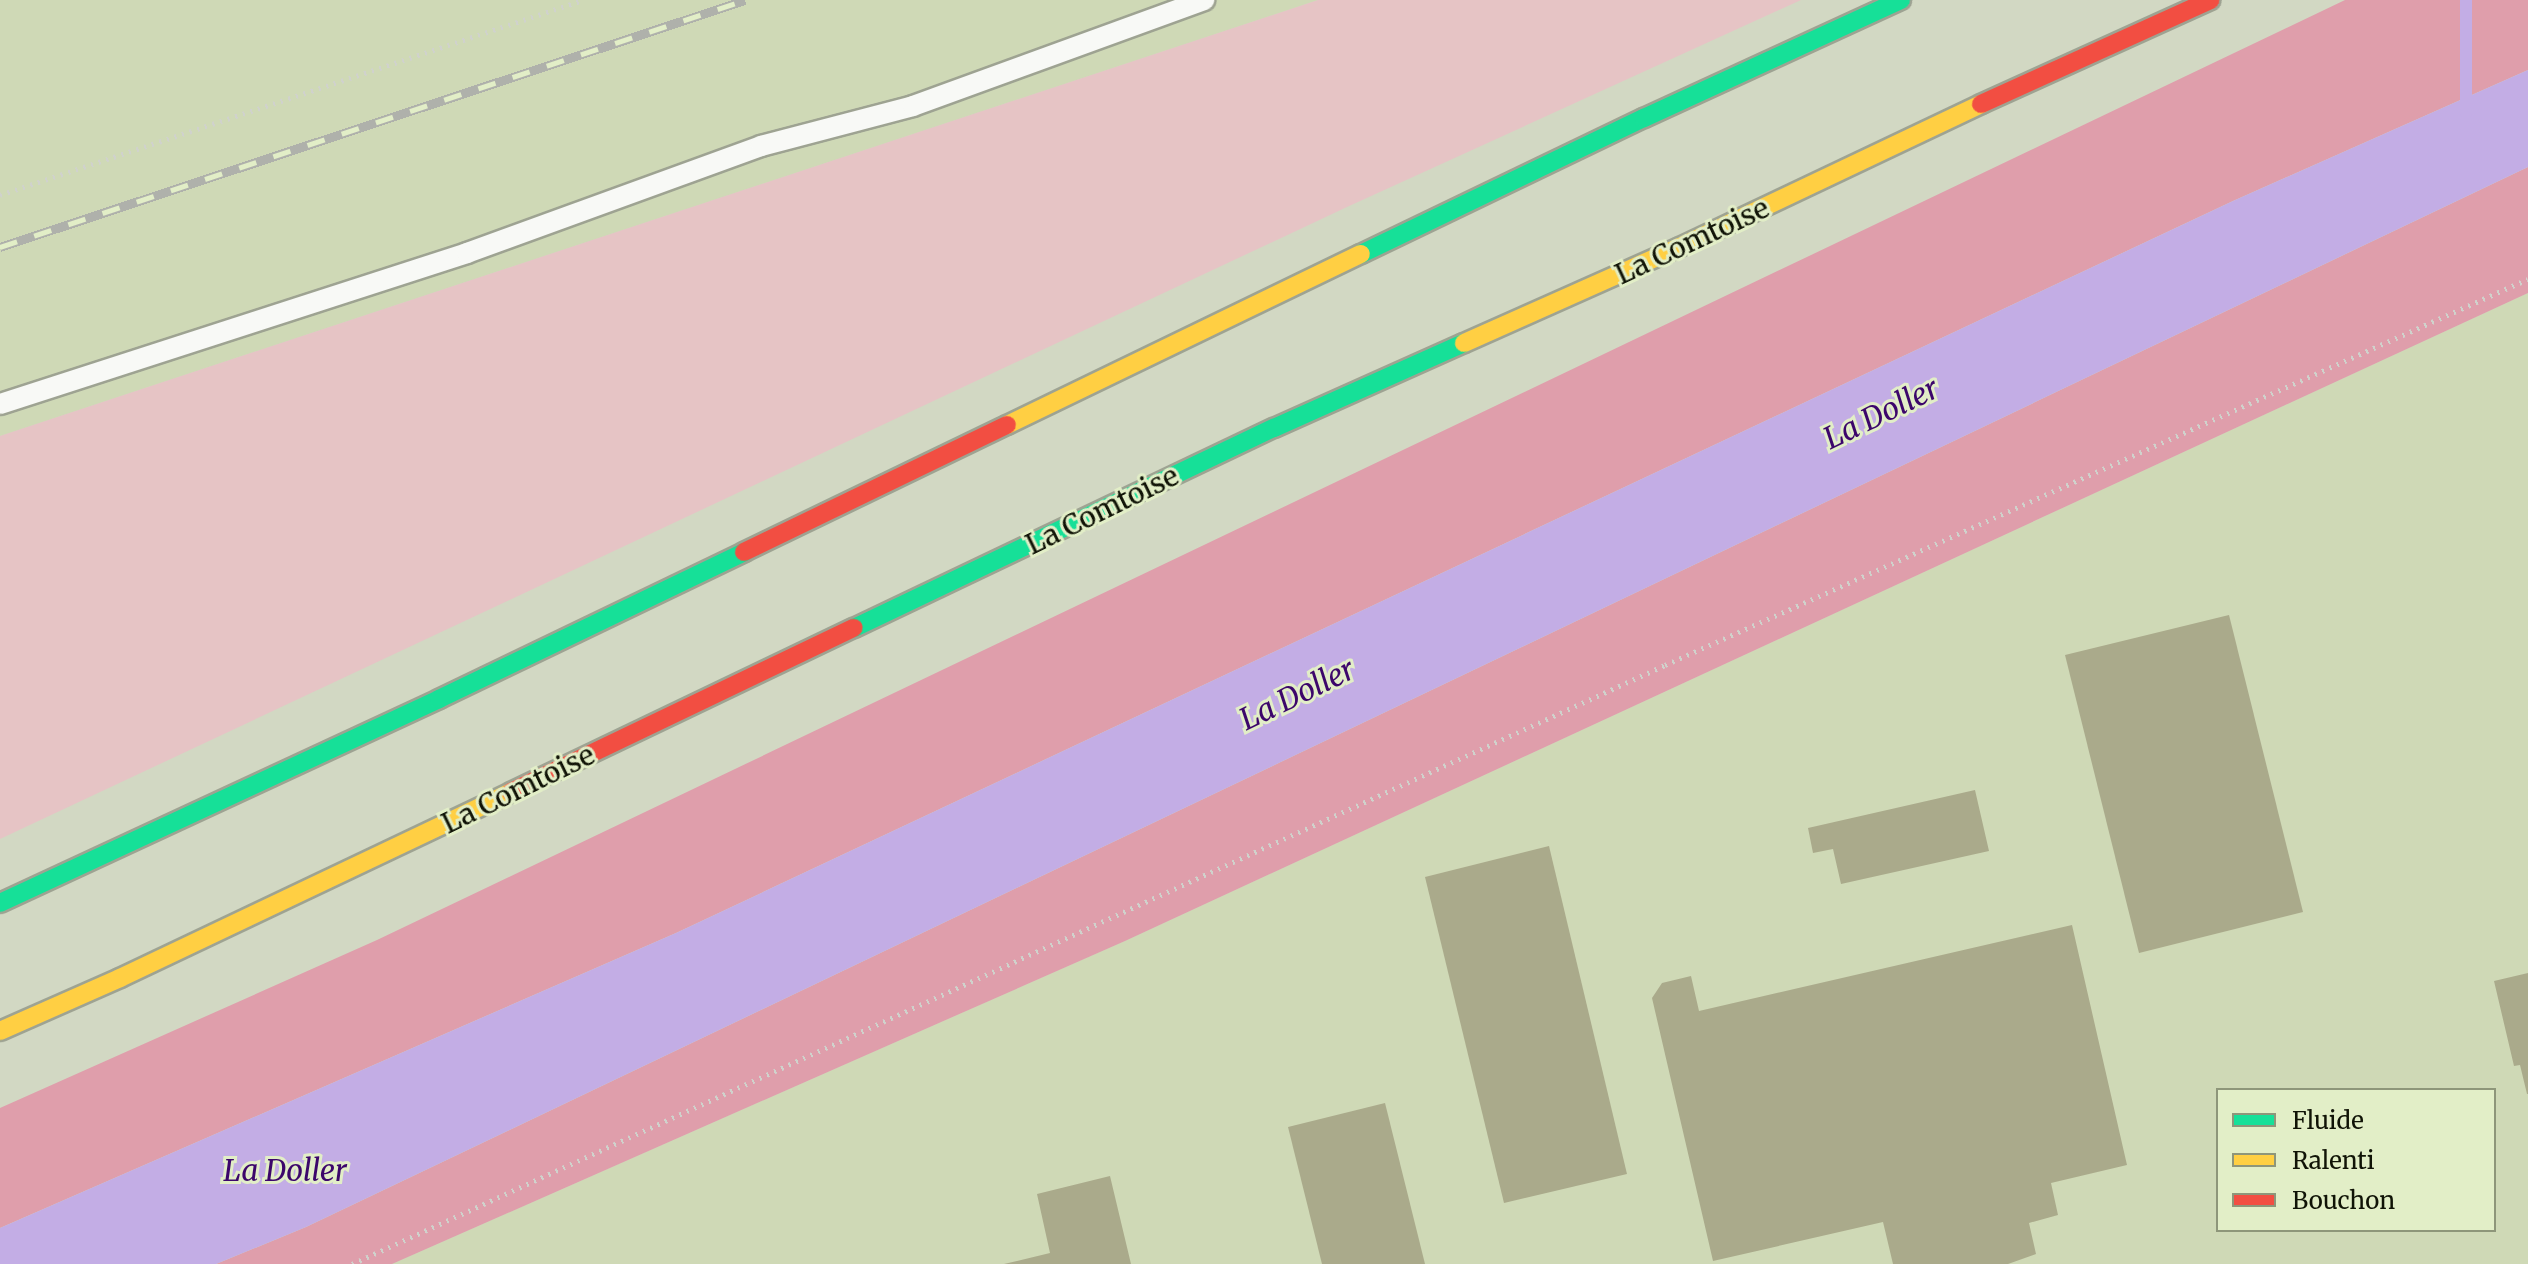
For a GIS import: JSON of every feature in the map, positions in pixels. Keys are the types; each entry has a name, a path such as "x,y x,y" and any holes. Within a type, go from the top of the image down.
{"highway":[{"path":"0,903 454,692 1644,118 1901,0"},
{"name":"La Comtoise","path":"0,1031 120,978 1274,428 1666,254 2080,57 2210,0"}],"lane":[{"path":"0,404 467,253 761,146 913,106 1204,0"}],"path":[{"path":"0,195 583,0"},
{"path":"352,1264 1621,685 2528,279"}],"shaded area":[{"path":"0,0 1318,0 0,436"},
{"path":"1318,0 1801,0 1347,207 0,839 0,436"},
{"path":"2345,0 2528,0 2528,70 2233,201 676,933 0,1228 0,1108 377,940"},
{"path":"2528,167 2528,293 1125,941 392,1264 216,1264 306,1227"},
{"path":"2528,293 2528,1264 392,1264 1125,941"}],"water":[{"name":"La Doller","path":"2528,70 2528,167 306,1227 216,1264 0,1264 0,1228 676,933 2233,201"}],"building":[{"path":"2229,615 2303,912 2139,953 2065,655"},
{"path":"1975,790 1989,851 1841,884 1833,849 1813,853 1808,828"},
{"path":"1549,846 1627,1174 1504,1203 1425,877"},
{"path":"2072,925 2127,1165 2051,1183 2058,1215 2029,1223 2036,1254 2008,1264 1893,1264 1883,1222 1713,1261 1652,998 1662,983 1691,976 1699,1011"},
{"path":"2528,973 2527,1094 2520,1065 2514,1066 2494,981"},
{"path":"1385,1103 1425,1264 1322,1264 1288,1127"},
{"path":"1110,1176 1131,1264 1004,1264 1050,1253 1037,1194"}],"waterway":[{"path":"2466,0 2466,113"}],"railway":[{"path":"0,247 745,0"}],"traffic: fast":[{"path":"1361,254 1644,118 1901,0"},
{"path":"854,628 1274,428 1464,343"},
{"path":"0,903 439,699 744,552"}],"traffic: slow":[{"path":"1464,343 1680,247 1981,104"},
{"path":"1007,425 1361,254"},
{"path":"0,1031 120,978 511,792"}],"traffic: jam":[{"path":"1981,104 2210,0"},
{"path":"744,552 1007,425"},
{"path":"511,792 854,628"}]}
